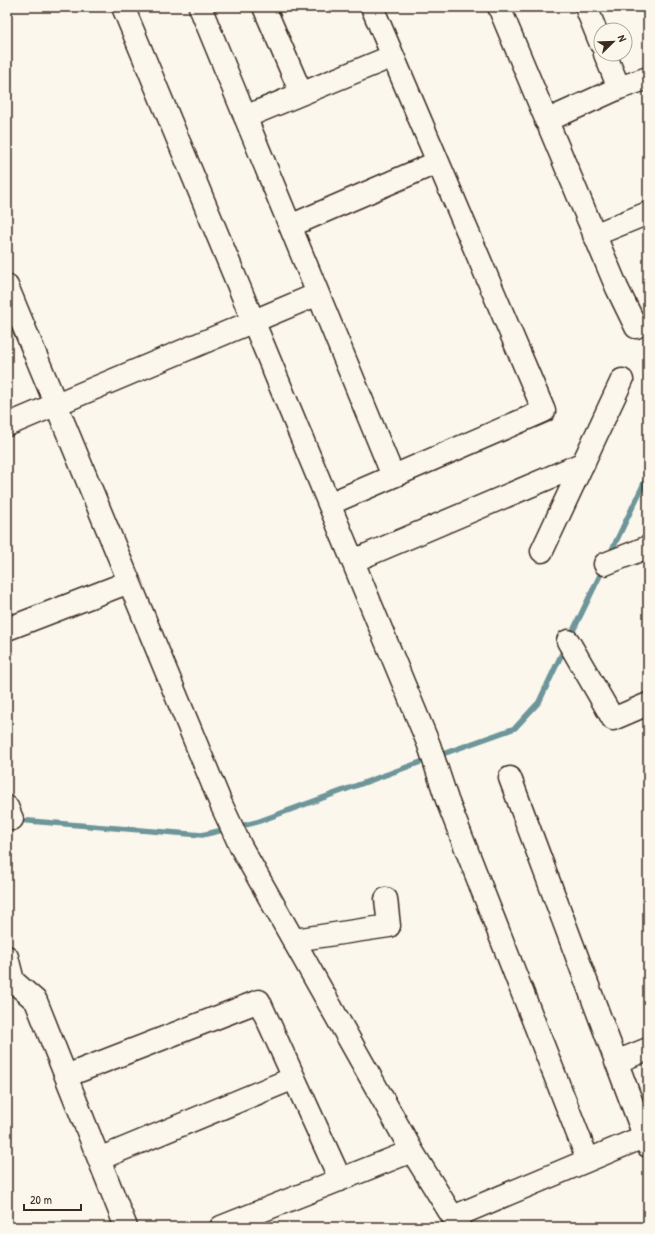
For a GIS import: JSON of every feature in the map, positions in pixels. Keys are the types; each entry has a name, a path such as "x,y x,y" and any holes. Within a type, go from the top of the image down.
{"street":[{"path":"123,7 429,745 447,800 588,1160"},
{"path":"200,7 393,476"},
{"path":"264,7 301,93"},
{"path":"329,504 544,411 372,7"},
{"path":"499,7 594,236 636,327"},
{"path":"586,7 593,24"},
{"path":"245,117 393,56"},
{"path":"608,62 619,88"},
{"path":"546,120 619,88 648,78"},
{"path":"290,226 438,162"},
{"path":"594,236 648,213"},
{"path":"7,286 221,804 241,847 412,1151 456,1222 588,1160 647,1139 616,1062 510,778"},
{"path":"7,425 318,294"},
{"path":"542,551 622,380"},
{"path":"353,561 584,462"},
{"path":"605,564 648,547"},
{"path":"7,629 129,582"},
{"path":"568,641 613,720 648,704"},
{"path":"294,940 389,926 386,899"},
{"path":"7,957 13,981 36,1001 126,1227"},
{"path":"66,1076 259,1001 340,1180"},
{"path":"616,1062 648,1049"},
{"path":"99,1159 294,1078"},
{"path":"221,1227 412,1151"}],"waterway":[{"path":"609,556 648,475"},
{"path":"570,637 604,567"},
{"path":"437,756 515,728 539,702 565,647"},
{"path":"237,827 257,822 429,759"},
{"path":"17,820 202,835 227,829"}]}
